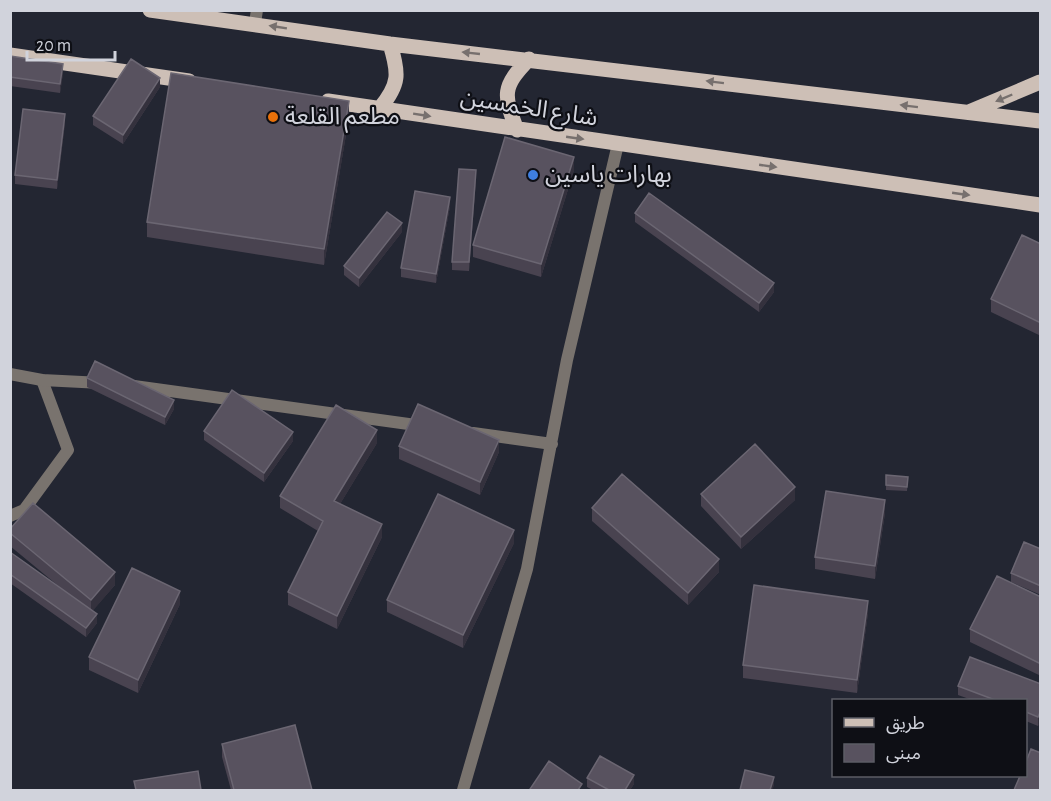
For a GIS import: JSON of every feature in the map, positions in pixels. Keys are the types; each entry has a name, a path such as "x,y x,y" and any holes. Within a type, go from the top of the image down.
{"main road":[{"name":"شارع الخمسين","path":"150,10 256,17 390,44 1041,121"},
{"path":"380,108 394,90 398,67 390,44"},
{"path":"10,56 207,83"},
{"path":"517,130 507,104 510,79 529,59"},
{"path":"967,113 1041,82"},
{"name":"شارع الخمسين","path":"311,98 1041,205"}],"street":[{"path":"463,790 527,569 567,360 618,144"},
{"path":"10,374 42,380 116,384 436,428"},
{"path":"10,516 24,510 68,450 42,380"},
{"path":"459,431 552,444"}],"building":[{"path":"10,56 63,64 60,84 10,77"},
{"path":"131,59 160,78 123,135 93,116"},
{"path":"171,73 349,101 324,249 147,222"},
{"path":"23,109 65,114 57,180 15,175"},
{"path":"505,137 574,157 541,264 473,245"},
{"path":"459,169 476,170 469,262 452,262"},
{"path":"415,191 450,197 436,274 401,268"},
{"path":"649,193 774,283 759,303 635,213"},
{"path":"387,212 402,223 359,278 344,266"},
{"path":"1022,235 1041,244 1041,323 991,299"},
{"path":"95,361 174,400 165,417 87,378"},
{"path":"232,390 293,432 264,473 204,431"},
{"path":"418,404 499,440 480,482 399,446"},
{"path":"336,405 377,430 334,501 382,524 337,616 288,592 323,521 280,496"},
{"path":"755,444 795,487 741,537 701,494"},
{"path":"622,474 719,559 688,593 592,508"},
{"path":"886,475 908,477 907,487 886,485"},
{"path":"826,491 885,500 875,566 815,557"},
{"path":"438,494 514,530 463,635 387,600"},
{"path":"33,503 115,572 91,600 10,533 10,529"},
{"path":"1024,542 1041,549 1041,586 1011,573"},
{"path":"10,552 97,614 86,628 10,574"},
{"path":"132,568 180,591 138,680 89,657"},
{"path":"997,576 1041,597 1041,664 970,629"},
{"path":"754,585 868,601 857,680 743,665"},
{"path":"970,657 1041,684 1041,710 1038,717 1027,712 1027,699 992,699 958,686"},
{"path":"295,725 312,790 234,790 222,744"},
{"path":"1031,749 1041,753 1041,790 1014,790 1020,777 1027,777 1027,759"},
{"path":"600,756 634,775 625,790 609,790 587,778"},
{"path":"549,761 582,784 578,790 530,789"},
{"path":"745,770 774,777 770,790 740,790"},
{"path":"198,771 201,790 136,790 134,781"}],"place":[{"name":"مطعم القلعة","path":"273,117"},
{"name":"بهارات ياسين","path":"533,175"}]}
